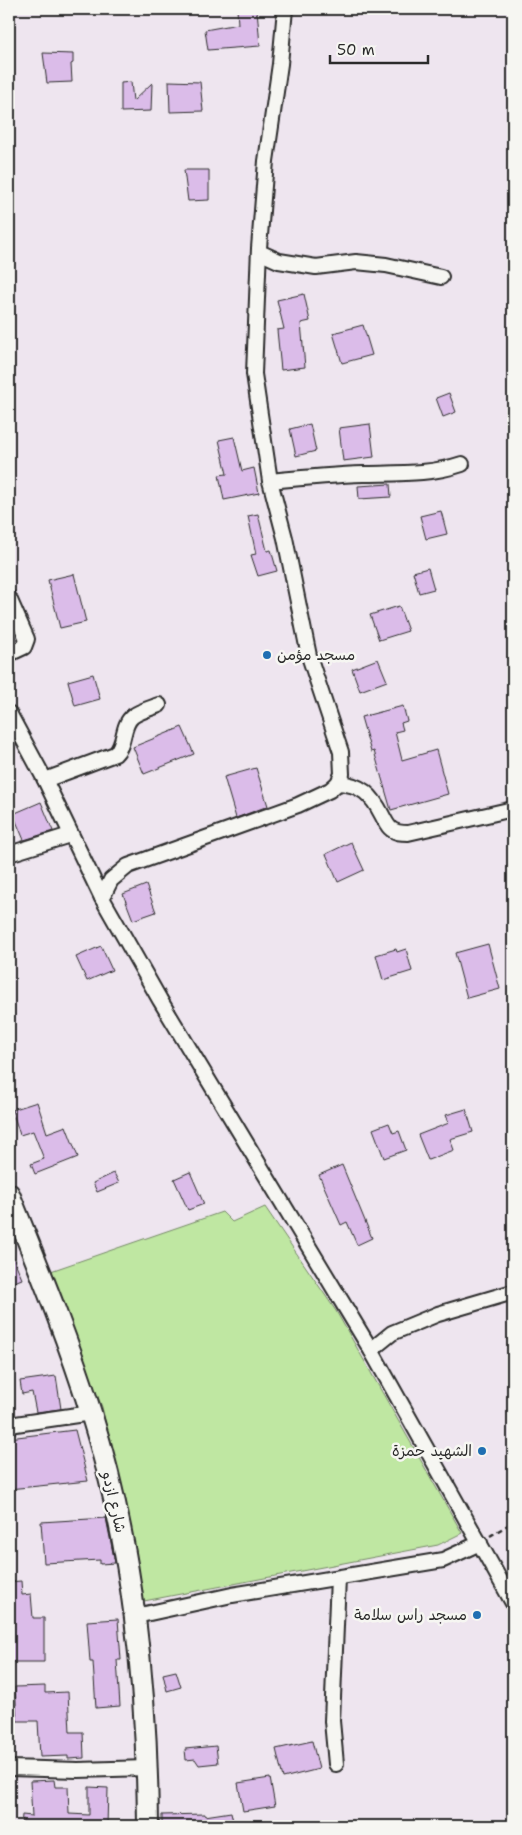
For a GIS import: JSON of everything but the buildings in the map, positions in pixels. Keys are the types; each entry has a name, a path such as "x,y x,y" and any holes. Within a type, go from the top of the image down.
{"street":[{"path":"102,898 112,880 128,866 298,805 330,790 338,783 342,774 341,752 309,656 285,538 270,481 254,374 259,252 266,161 280,64 285,9"},
{"path":"259,252 279,261 307,266 316,267 356,262 386,265 441,277"},
{"path":"270,481 364,474 416,473 446,470 462,464"},
{"path":"9,598 27,639 24,647 9,654"},
{"path":"45,780 115,754 120,749 126,724 133,716 159,705"},
{"path":"9,713 45,780 102,898 188,1048 371,1350 513,1603"},
{"path":"338,783 351,784 364,789 373,798 389,828 399,833 408,833 513,810"},
{"path":"9,854 70,835"},
{"name":"شارع ازدو","path":"9,1194 39,1268 91,1412 117,1516 136,1616 144,1690 148,1826"},
{"path":"371,1350 392,1333 438,1314 513,1292"},
{"path":"9,1425 91,1412"},
{"path":"136,1616 232,1595 443,1560 480,1542"},
{"path":"336,1764 332,1721 338,1578"},
{"path":"9,1768 78,1770 147,1768"}],"path":[{"path":"480,1542 508,1524 513,1526"}],"green space":[{"path":"265,1207 336,1311 462,1533 438,1545 144,1601 102,1407 48,1272 222,1212 232,1222"}],"place":[{"name":"مسجد مؤمن","path":"267,655"},
{"name":"الشهيد حمزة","path":"482,1451"},
{"name":"مسجد راس سلامة","path":"477,1615"}]}
